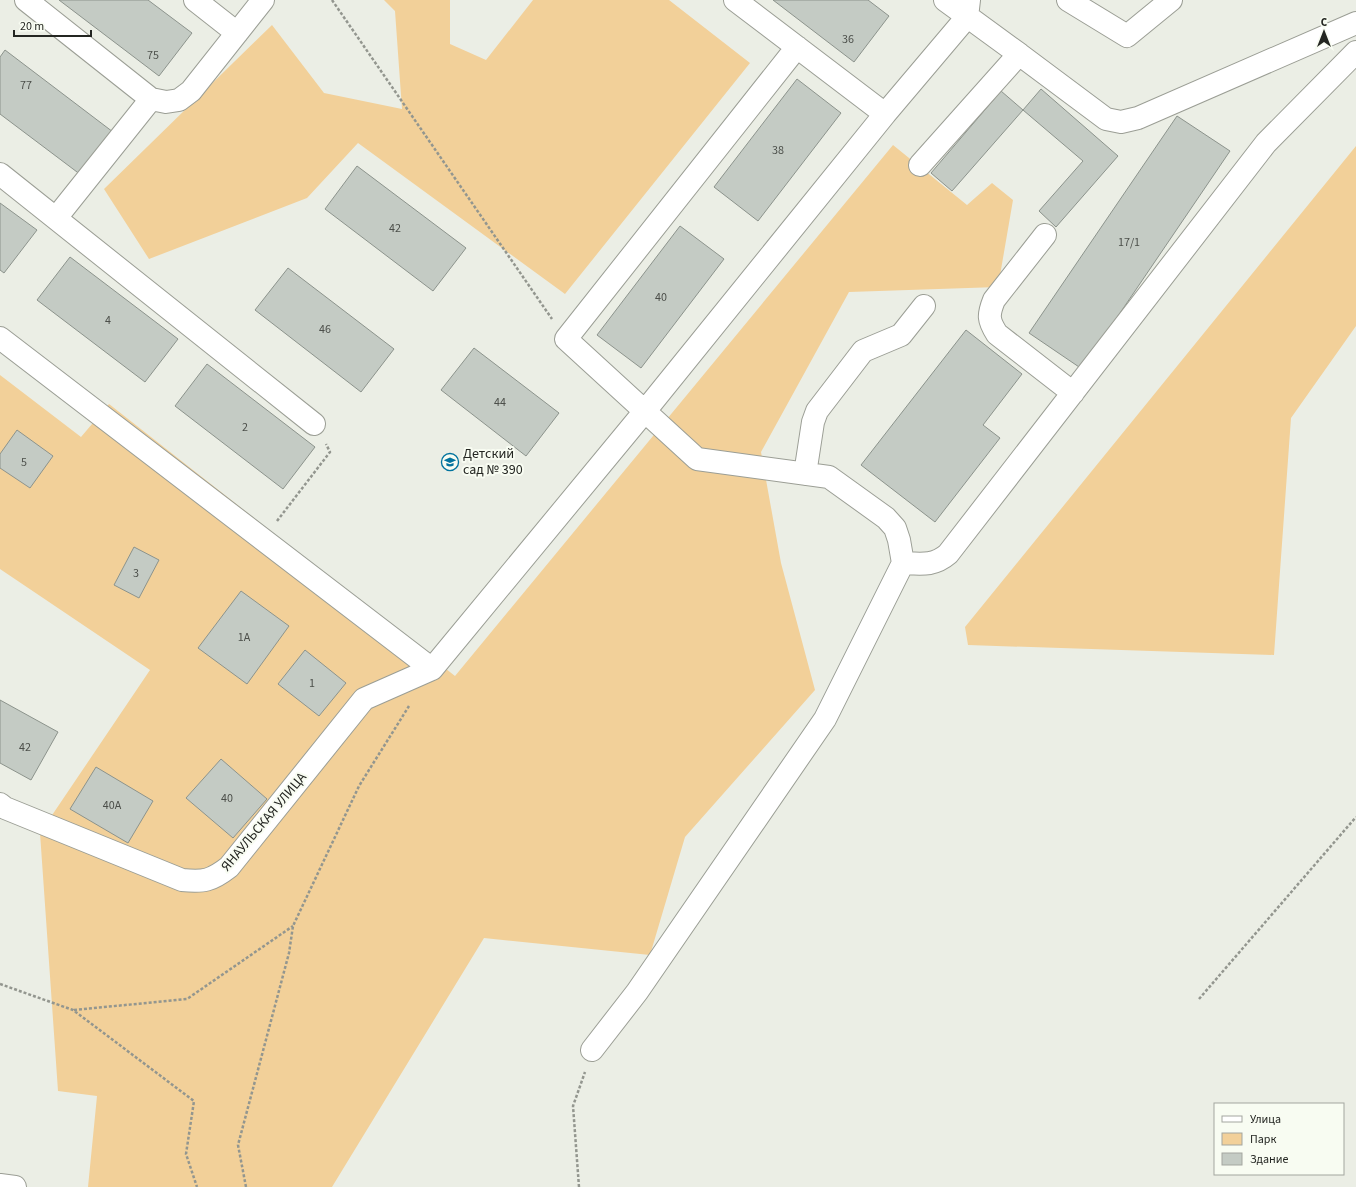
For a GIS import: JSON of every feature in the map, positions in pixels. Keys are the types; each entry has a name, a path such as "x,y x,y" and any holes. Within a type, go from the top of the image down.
{"street":[{"path":"26,0 151,99 166,102 179,100 191,91 237,33 260,1"},
{"path":"195,0 237,33"},
{"path":"735,0 885,114"},
{"path":"945,0 968,8 1019,54 1106,119 1121,122 1138,118 1356,23"},
{"path":"1068,0 1127,36 1171,0"},
{"path":"0,338 432,669 645,411 885,114 968,8"},
{"path":"592,1050 637,992 825,718 904,562 895,528 886,518 829,477 697,459 566,339 796,47"},
{"path":"904,562 924,564 933,563 941,560 948,554 1266,143 1356,52"},
{"path":"920,165 1019,54"},
{"path":"56,218 151,99"},
{"path":"0,174 314,424"},
{"path":"1045,235 994,300 989,311 991,324 997,334 1073,392"},
{"path":"805,474 813,422 821,406 863,351 901,335 924,306"},
{"name":"ЯНАУЛЬСКАЯ УЛИЦА","path":"0,804 5,808 182,880 201,881 218,876 229,867 364,699 432,669"},
{"path":"0,1185 15,1187"}],"path":[{"path":"332,0 566,339"},
{"path":"263,539 330,452 314,424"},
{"path":"246,1187 238,1146 289,953 293,926 359,786 412,701"},
{"path":"1200,999 1356,817"},
{"path":"73,1010 187,999 293,926"},
{"path":"0,984 73,1010 194,1101 186,1154 197,1187"},
{"path":"579,1187 573,1106 592,1050"}],"green space":[{"path":"384,0 450,0 450,44 486,60 533,0 669,0 750,63 565,294 358,143 307,198 149,259 104,189 272,25 324,93 402,109 395,11"},
{"path":"893,145 967,205 992,183 1013,200 998,287 849,292 761,452 781,563 815,690 685,837 650,955 484,938 332,1187 88,1187 97,1096 58,1091 40,833 150,670 0,569 0,375 81,437 109,404 455,676"},
{"path":"1356,146 1356,326 1291,418 1274,655 968,645 965,627"}],"building":[{"path":"59,0 148,0 192,33 159,76"},
{"path":"773,0 868,0 889,16 854,62"},
{"path":"5,50 113,132 81,175 0,114 0,57"},
{"path":"797,79 841,113 758,221 714,187"},
{"path":"1041,89 1118,156 1056,227 1039,211 1083,161 1023,110"},
{"path":"1001,91 1023,110 952,191 931,173"},
{"path":"1177,116 1230,151 1082,369 1029,333"},
{"path":"357,166 466,248 433,291 325,209"},
{"path":"0,203 37,230 4,273 0,270"},
{"path":"680,226 724,259 641,368 597,335"},
{"path":"70,257 178,339 145,382 37,300"},
{"path":"288,268 394,349 361,392 255,310"},
{"path":"966,330 1022,374 983,425 1000,438 935,522 861,465"},
{"path":"474,348 559,413 526,456 441,390"},
{"path":"207,364 315,447 283,489 175,406"},
{"path":"17,430 53,456 30,488 0,468 0,454"},
{"path":"134,547 159,560 139,598 114,585"},
{"path":"241,591 289,626 247,684 198,648"},
{"path":"305,650 346,683 319,716 278,684"},
{"path":"0,700 58,732 31,780 0,763"},
{"path":"221,759 267,799 233,838 186,798"},
{"path":"96,767 153,801 128,843 70,809"}],"place":[{"name":"Детский сад № 390","path":"450,462"}]}
